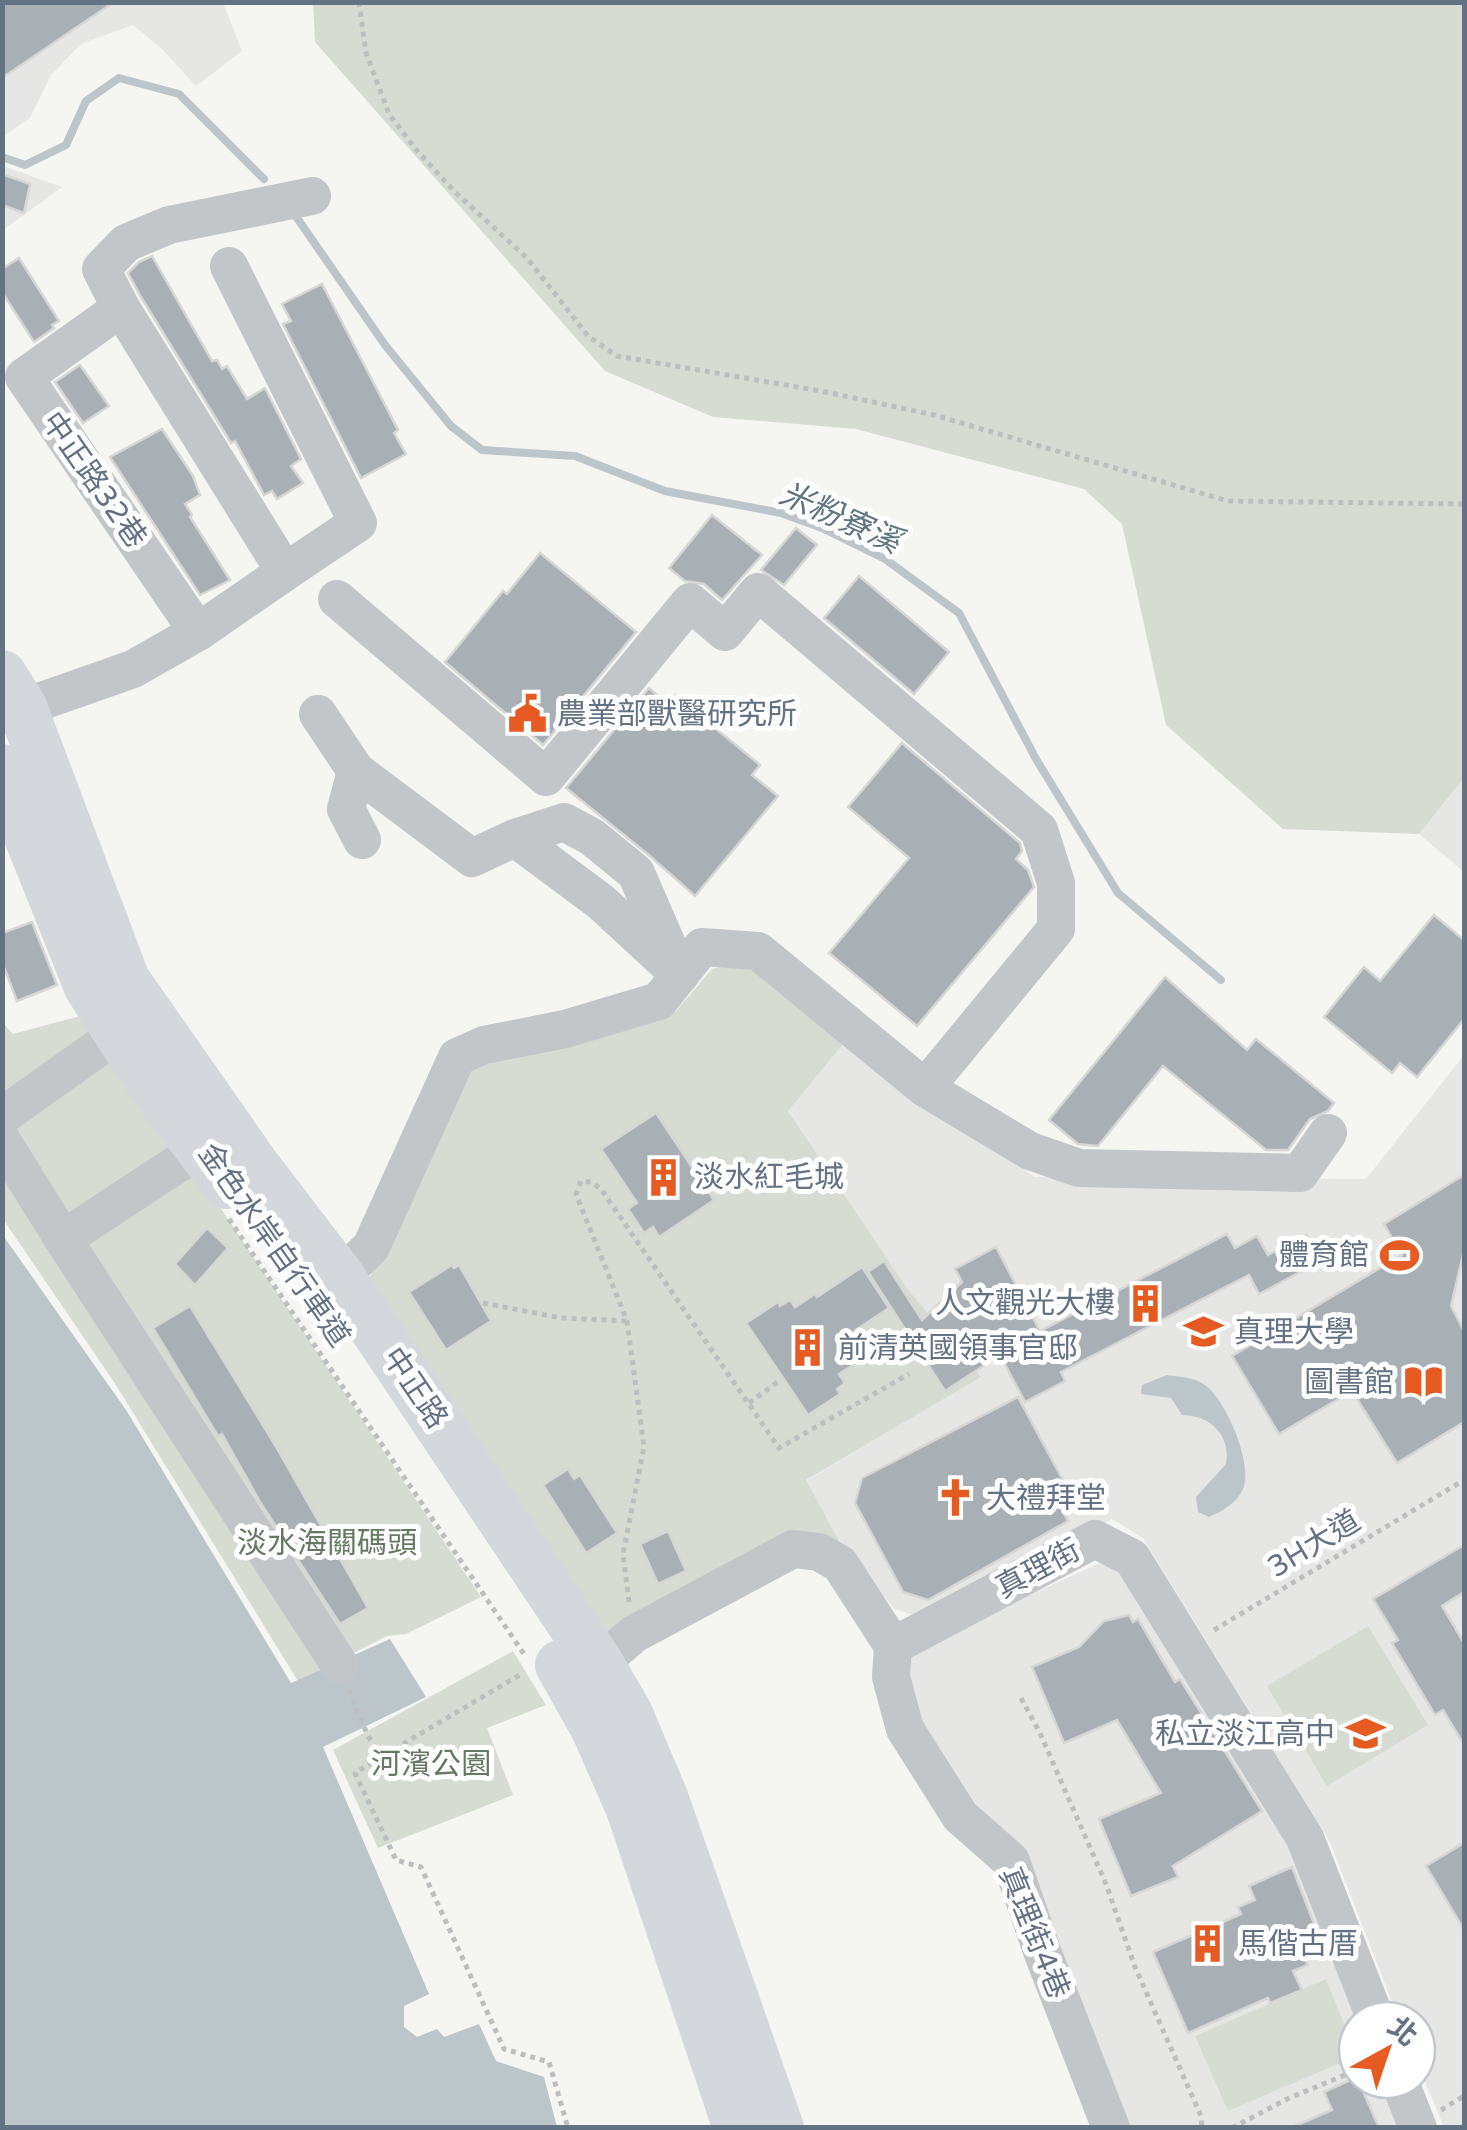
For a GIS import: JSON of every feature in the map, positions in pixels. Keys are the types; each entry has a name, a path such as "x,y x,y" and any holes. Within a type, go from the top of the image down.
{"main road":[{"name":"中正路","path":"9,699 125,980 255,1166 340,1277 584,1662 596,1729 632,1810 738,2128"},
{"name":"中正路","path":"2,769 90,987 155,1089 584,1662 627,1712 663,1797 779,2128"}],"street":[{"path":"285,572 120,308 101,269 126,243 169,225 312,196"},
{"path":"9,699 133,669 198,632 358,523 229,266"},
{"name":"中正路32巷","path":"120,308 24,378 198,632"},
{"path":"318,714 356,771 472,858 515,838 546,778 690,602 725,632 758,592 1039,830 1056,883 1056,929 925,1088"},
{"path":"337,599 546,778"},
{"path":"356,771 346,808 362,840"},
{"path":"515,838 600,902 680,974"},
{"path":"340,1277 371,1248 457,1057 484,1046 660,1001 702,947 758,951 925,1088 1030,1151 1079,1168 1300,1173 1328,1133"},
{"path":"2,1116 105,1043"},
{"path":"2,1141 339,1664"},
{"path":"63,1238 200,1149"},
{"name":"真理街","path":"893,1646 1096,1538 1132,1558 1306,1838 1368,2000"},
{"path":"584,1662 793,1550 819,1552 840,1564 893,1646"},
{"name":"真理街4巷","path":"893,1646 891,1677 905,1729 960,1816 1011,1861 1111,2128"}],"path":[{"path":"359,2 366,52 389,114 455,192 528,258 588,336 618,356 934,415 1228,502 1464,504"},
{"path":"568,2128 549,2062 504,2049 421,1866 396,1860 354,1774 380,1756 584,1662 623,1554 644,1447 626,1322 576,1194 581,1181 601,1189 779,1448 908,1374"},
{"name":"金色水岸自行車道","path":"220,1205 584,1662"},
{"path":"483,1303 562,1318 626,1322"},
{"path":"748,1404 779,1381"},
{"name":"3H大道","path":"1186,1646 1464,1480"},
{"path":"339,1664 380,1756"},
{"path":"1021,1698 1106,1884 1135,1967 1202,2116 1202,2128"},
{"path":"1232,2128 1337,2078"},
{"path":"1428,2120 1464,2096"}],"shaded area":[{"path":"2,3 223,3 242,51 196,86 133,25 81,44 51,75 30,118 5,135"},
{"path":"3,166 62,187 3,230"},
{"path":"1464,778 1464,872 1419,834"},
{"name":"真理大學","path":"844,1043 1035,1177 1366,1179 1464,1055 1464,2127 1444,2127 1433,2100 1437,2100 1437,2000 1391,2000 1330,1842 1143,1538 1112,1519 924,1619 895,1609 845,1552 806,1481 980,1376 907,1288 788,1111"},
{"path":"2,1234 126,1410 291,1683 390,1639 426,1697 323,1747 429,1994 404,2006 404,2027 417,2037 437,2029 444,2037 479,2024 496,2061 544,2077 557,2127 3,2127"},
{"path":"1167,1375 1205,1385 1229,1417 1241,1447 1245,1475 1242,1492 1230,1505 1209,1517 1198,1512 1196,1497 1226,1464 1225,1444 1210,1423 1182,1415 1171,1398 1141,1394 1142,1385"},
{"path":"1104,1561 1131,1572 1298,1839 1350,2000 1337,2000 1337,2100 1404,2100 1415,2127 1120,2127 918,1716 903,1653"}],"green space":[{"path":"313,3 1464,3 1464,778 1419,834 1283,829 1166,725 1122,524 1084,489 856,429 713,417 605,371 315,42"},
{"path":"747,961 844,1043 788,1111 907,1288 981,1377 806,1480 845,1552 800,1542 607,1636 367,1283 469,1064 676,1011 712,969"},
{"name":"淡水海關碼頭","path":"84,1015 187,1158 481,1597 406,1634 387,1636 298,1681 116,1385 3,1219 2,1022 13,1034"},
{"path":"1368,1626 1428,1725 1327,1786 1267,1686"},
{"name":"河濱公園","path":"513,1651 546,1705 487,1728 513,1795 378,1848 333,1750"},
{"path":"1326,1979 1337,2006 1337,2065 1228,2111 1195,2036"}],"building":[{"path":"2,2 114,2 2,78"},
{"path":"2,174 30,184 24,213 2,205"},
{"path":"152,256 212,361 217,360 222,369 227,366 247,399 265,388 301,459 291,466 303,483 277,499 272,491 264,495 235,441 231,443 128,273"},
{"path":"19,258 59,321 34,342 2,292 2,269"},
{"path":"322,284 398,430 394,433 406,454 361,478 283,324 291,321 282,304"},
{"path":"80,365 109,406 83,423 55,382"},
{"path":"162,429 193,476 200,495 185,504 190,517 230,580 200,595 110,457"},
{"path":"712,515 762,555 722,600 704,584 685,581 669,568"},
{"path":"796,528 817,545 784,585 761,570"},
{"path":"540,553 636,632 543,745 445,662"},
{"path":"859,576 949,652 914,694 824,618"},
{"path":"649,688 667,704 675,695 760,765 752,775 778,796 695,896 566,788"},
{"path":"902,743 1020,843 1022,851 1016,859 1028,870 1034,887 917,1026 829,953 909,858 848,807"},
{"path":"1434,915 1464,940 1464,1019 1417,1077 1400,1063 1392,1073 1324,1017 1364,967 1380,981"},
{"path":"32,922 57,985 17,1001 2,962 2,933"},
{"path":"1165,977 1247,1050 1256,1039 1334,1103 1328,1111 1310,1119 1288,1150 1266,1150 1163,1066 1098,1146 1078,1144 1049,1120"},
{"name":"淡水紅毛城","path":"656,1113 714,1200 659,1237 653,1227 644,1233 628,1209 637,1203 601,1149"},
{"path":"1464,1175 1464,1250 1451,1306 1464,1331 1464,1422 1397,1463 1352,1391 1279,1434 1232,1356 1402,1255 1384,1224"},
{"path":"207,1228 228,1248 195,1285 175,1264"},
{"name":"人文觀光大樓","path":"1227,1234 1235,1248 1257,1236 1268,1255 1306,1235 1321,1261 1259,1294 1249,1275 1061,1372 1065,1381 1025,1402 1000,1355 945,1391 868,1272 884,1261 922,1320 962,1282 955,1269 996,1247 1040,1331"},
{"path":"452,1265 459,1265 491,1321 446,1350 409,1292"},
{"name":"前清英國領事官邸","path":"862,1267 889,1308 845,1337 861,1360 839,1374 845,1383 837,1389 840,1394 808,1415 746,1323 778,1302 780,1306 790,1300 795,1307 815,1294 817,1297"},
{"path":"190,1306 368,1608 340,1624 153,1328"},
{"name":"大禮拜堂","path":"1018,1397 1066,1486 1053,1493 1068,1521 928,1600 903,1592 855,1503 862,1478"},
{"path":"568,1469 574,1479 580,1475 617,1533 586,1553 543,1485"},
{"path":"668,1531 686,1571 658,1584 640,1544"},
{"path":"1464,1545 1464,1592 1442,1606 1464,1643 1464,1745 1443,1710 1435,1715 1392,1643 1398,1640 1373,1599"},
{"path":"1129,1615 1133,1622 1138,1619 1175,1682 1180,1679 1262,1811 1173,1866 1178,1877 1131,1896 1099,1819 1161,1793 1117,1720 1064,1743 1032,1667 1079,1647 1104,1621"},
{"path":"1464,1843 1464,1930 1426,1866"},
{"name":"馬偕古厝","path":"1292,1867 1322,1944 1302,1952 1308,1965 1293,1971 1302,1990 1270,2003 1268,1998 1188,2033 1153,1952 1241,1914 1238,1907 1255,1900 1249,1886"},
{"path":"1337,2086 1337,2100 1367,2100 1379,2128 1290,2128 1332,2110 1324,2092"}],"waterway":[{"name":"米粉寮溪","path":"2,157 25,165 66,145 86,101 119,78 179,94 264,179"},
{"name":"米粉寮溪","path":"295,215 385,345 451,426 482,450 575,456 665,491 781,513 885,559 959,613 1036,759 1118,893 1221,980"}],"place":[{"name":"農業部獸醫研究所","path":"527,714"},
{"name":"淡水紅毛城","path":"664,1177"},
{"name":"體育館","path":"1399,1255"},
{"name":"人文觀光大樓","path":"1145,1303"},
{"name":"真理大學","path":"1204,1332"},
{"name":"前清英國領事官邸","path":"808,1348"},
{"name":"圖書館","path":"1424,1382"},
{"name":"大禮拜堂","path":"956,1498"},
{"name":"私立淡江高中","path":"1365,1734"},
{"name":"馬偕古厝","path":"1208,1944"}]}
